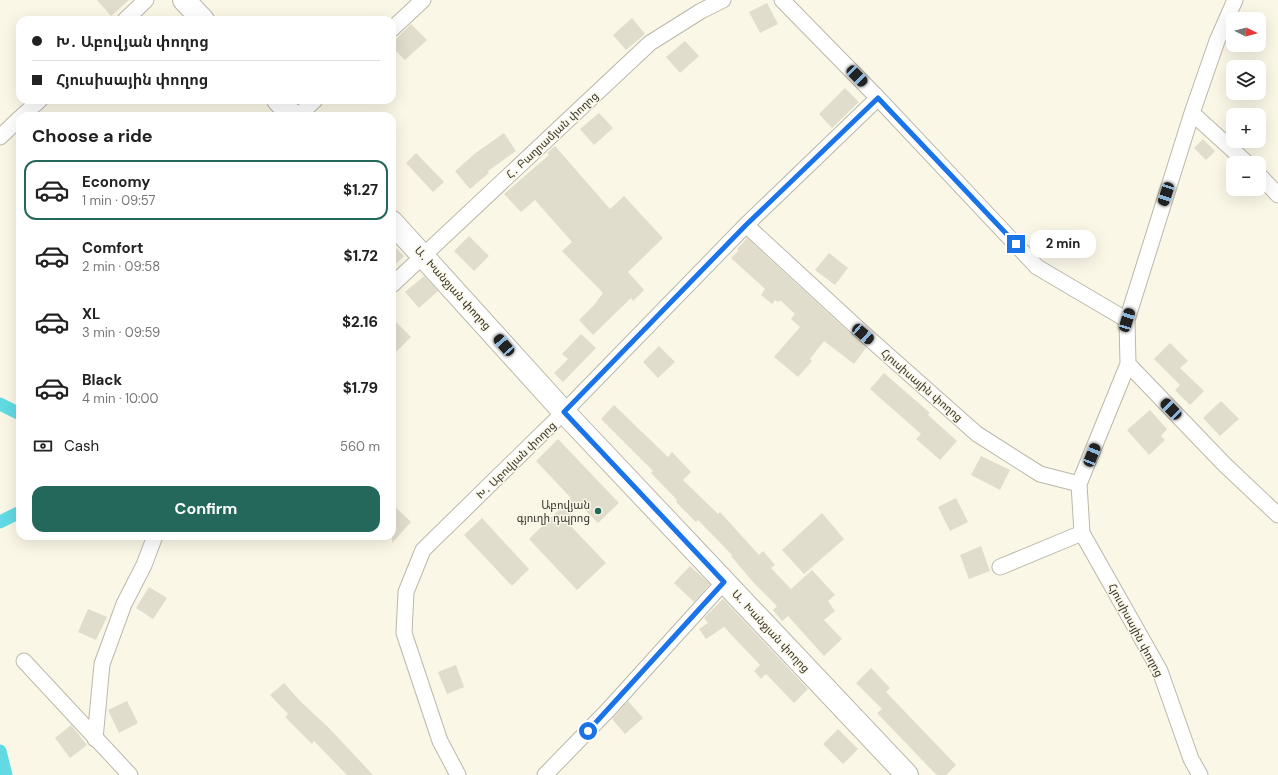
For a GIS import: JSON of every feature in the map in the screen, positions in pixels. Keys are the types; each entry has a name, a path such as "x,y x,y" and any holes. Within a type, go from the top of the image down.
{"street":[{"path":"129,16 146,0"},
{"path":"184,0 198,16"},
{"path":"396,25 423,0"},
{"name":"Հ․ Բաղրամյան փողոց","path":"396,281 650,43 701,11 723,0"},
{"path":"782,0 878,98 1037,267 1127,320"},
{"name":"Հյուսիսային փողոց","path":"1200,775 1191,759 1160,671 1082,533 1079,484 1128,364 1127,320 1192,113 1217,41 1235,0"},
{"name":"Խ․ Աբովյան փողոց","path":"458,775 440,741 404,633 406,592 423,550 564,412 746,225 878,98"},
{"path":"26,112 36,104"},
{"path":"282,104 289,112"},
{"path":"302,112 311,104"},
{"path":"1192,113 1239,156"},
{"path":"0,137 16,122"},
{"path":"1266,182 1278,195"},
{"name":"Հյուսիսային փողոց","path":"746,225 863,334 977,434 1040,474 1079,484"},
{"name":"Ա․ Խանջյան փողոց","path":"396,226 564,412 907,775"},
{"path":"1128,364 1224,464 1278,515"},
{"path":"1000,567 1082,533"},
{"path":"95,739 102,664 124,604 144,565 153,540"},
{"path":"545,775 609,709 724,582"},
{"path":"24,660 95,739 130,775"}],"building":[{"path":"97,0 129,0 111,16"},
{"path":"767,3 778,24 760,33 749,12"},
{"path":"632,18 645,34 626,50 613,35"},
{"path":"411,24 427,40 405,60 396,51 396,39"},
{"path":"685,41 699,56 680,73 666,57"},
{"path":"845,88 859,102 832,128 819,114"},
{"path":"599,113 613,128 594,145 580,129"},
{"path":"504,133 516,151 488,171 489,173 470,189 455,171 477,152"},
{"path":"1203,139 1215,151 1206,160 1194,148"},
{"path":"555,146 610,209 624,196 663,238 628,272 644,290 633,301 631,298 593,335 579,320 594,305 603,293 562,251 572,242 535,200 521,212 504,194 549,155 547,153"},
{"path":"416,153 444,182 433,192 406,163"},
{"path":"469,236 489,256 474,271 454,251"},
{"path":"747,238 866,348 854,364 824,341 810,359 812,361 798,377 774,357 800,327 791,319 795,314 780,300 779,302 775,300 772,304 761,295 765,289 731,258"},
{"path":"396,248 404,256 396,264"},
{"path":"829,253 848,268 835,285 815,270"},
{"path":"424,276 438,291 419,308 405,292"},
{"path":"396,322 411,337 396,352"},
{"path":"581,334 596,348 563,382 554,373 568,359 562,354"},
{"path":"1170,343 1188,361 1180,368 1204,391 1190,405 1175,390 1180,385 1154,359"},
{"path":"659,346 675,362 658,378 643,362"},
{"path":"884,373 930,413 928,415 957,441 940,460 916,439 921,434 870,389"},
{"path":"1221,401 1239,419 1220,436 1203,418"},
{"path":"614,405 668,457 672,452 691,472 683,480 718,514 720,512 759,555 763,551 775,565 771,568 791,589 812,570 835,595 828,601 835,611 824,620 842,639 824,656 788,616 782,621 773,610 777,606 753,582 731,556 732,555 698,520 696,522 676,502 677,500 651,473 653,471 601,419"},
{"path":"1150,410 1167,429 1161,436 1165,440 1149,455 1127,430"},
{"name":"Աբովյան գյուղի դպրոց","path":"558,439 619,503 598,523 580,505 565,520 606,563 577,590 529,539 571,498 536,461"},
{"path":"981,456 1010,470 1000,490 971,475"},
{"path":"956,498 968,522 950,531 938,507"},
{"path":"396,508 411,522 396,539"},
{"path":"822,513 844,539 804,574 782,550"},
{"path":"482,518 529,569 512,586 464,535"},
{"path":"981,546 990,571 969,579 960,555"},
{"path":"690,566 710,584 694,602 674,583"},
{"path":"149,587 167,598 153,619 136,608"},
{"path":"723,599 808,689 794,703 766,674 761,679 754,671 760,665 724,627 706,639 699,629 708,623 704,618"},
{"path":"88,609 107,617 96,640 78,632"},
{"path":"456,665 464,687 447,694 438,672"},
{"path":"871,668 890,688 886,692 956,765 946,775 937,775 877,713 882,709 856,683"},
{"path":"284,683 373,775 347,775 314,741 312,744 285,717 288,714 270,695"},
{"path":"127,701 138,723 119,733 108,710"},
{"path":"628,701 643,718 625,734 612,719"},
{"path":"71,725 87,745 70,758 55,738"},
{"path":"838,729 858,749 843,764 823,744"}],"waterway":[{"path":"0,404 16,412"},
{"path":"0,522 16,514"},
{"path":"0,751 6,775"}],"place":[{"name":"Աբովյան գյուղի դպրոց","path":"598,511"}],"route":[{"path":"588,731 724,582 564,412 746,225 878,98 1016,244"}]}
